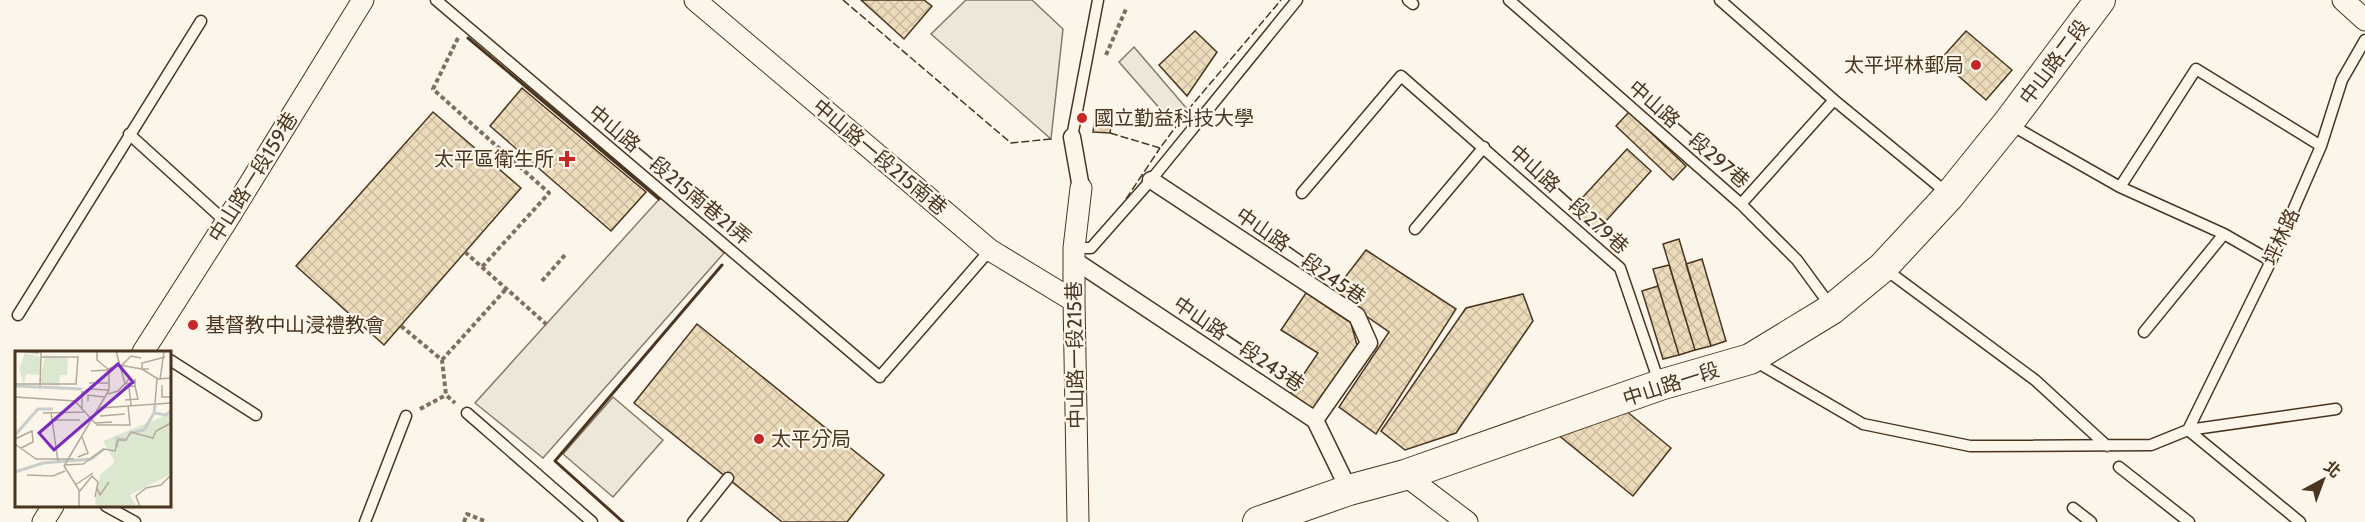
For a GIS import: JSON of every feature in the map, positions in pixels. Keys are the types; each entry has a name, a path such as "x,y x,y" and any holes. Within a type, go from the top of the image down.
{"main road":[{"name":"中山路二段","path":"2008,123 2100,0"},
{"name":"中山路一段","path":"1258,522 1349,490 1406,475 1660,386 1750,359 1832,309 1883,267 1949,196 2008,123"}],"street":[{"name":"中山路一段159巷","path":"149,350 363,0"},
{"name":"中山路一段215南巷","path":"695,0 990,250 1074,301"},
{"path":"2343,0 2365,20"},
{"path":"1072,137 1081,188"},
{"name":"中山路一段245巷","path":"1151,180 1356,316 1369,343 1316,420"},
{"name":"中山路一段215巷","path":"1078,522 1074,254 1081,188"},
{"name":"中山路一段243巷","path":"1074,254 1316,420"},
{"path":"1316,420 1349,490"},
{"path":"1406,475 1467,522"},
{"path":"43,522 52,507"}],"lane":[{"name":"中山路一段215南巷21弄","path":"436,0 882,375 990,250"},
{"path":"1072,137 1098,0"},
{"path":"1074,254 1091,248 1151,180 1297,0"},
{"name":"中山路一段297巷","path":"1509,0 1741,204 1797,260 1832,309"},
{"path":"1720,0 1834,100 1949,196"},
{"path":"18,315 201,21"},
{"name":"坪林路","path":"2188,430 2271,261 2321,146 2342,80 2365,40"},
{"path":"2120,187 2196,69 2321,146"},
{"name":"中山路一段279巷","path":"1302,193 1401,76 1620,268 1660,386"},
{"path":"1741,204 1834,100"},
{"path":"2008,123 2120,187 2224,234 2271,261"},
{"path":"129,134 226,222"},
{"path":"1416,230 1484,147"},
{"path":"2144,332 2224,234"},
{"path":"1883,267 2035,380 2107,446"},
{"path":"1750,359 1863,424 1970,446 2151,445 2188,430 2336,409"},
{"path":"171,361 256,415"},
{"path":"466,413 592,522"},
{"path":"365,522 406,416"},
{"path":"2188,430 2300,522"},
{"path":"2120,467 2189,522"},
{"path":"693,522 728,478"},
{"path":"108,507 135,522"},
{"path":"2073,508 2091,522"}],"path":[{"path":"465,24 433,89 549,193 482,267"},
{"path":"465,252 546,324"},
{"path":"542,281 565,255"},
{"path":"442,360 506,288"},
{"path":"401,326 442,360 446,395 466,413"},
{"path":"406,416 446,395"},
{"path":"464,522 467,514 487,522"}],"shaded area":[{"path":"966,0 1032,0 1063,29 1051,139 931,34"},
{"path":"1134,47 1188,110 1176,127 1119,62"},
{"path":"662,196 724,253 543,458 475,403"},
{"path":"613,397 663,440 613,497 563,454"}],"building":[{"path":"861,0 924,0 932,6 904,39"},
{"path":"1195,31 1217,52 1187,96 1159,65"},
{"name":"太平坪林郵局","path":"1966,31 2012,70 1986,100 1940,60"},
{"name":"太平區衛生所","path":"522,88 646,192 611,231 490,126"},
{"path":"1096,110 1113,111 1110,133 1093,132"},
{"path":"433,112 521,188 384,345 296,266"},
{"path":"1629,112 1686,166 1673,180 1616,126"},
{"path":"1627,149 1651,171 1596,232 1572,209"},
{"path":"1679,239 1711,346 1695,350 1663,244"},
{"path":"1366,250 1456,309 1376,434 1339,407 1389,332 1333,293"},
{"path":"1702,259 1726,341 1711,346 1686,264"},
{"path":"1669,265 1695,350 1679,355 1653,269"},
{"path":"1658,286 1679,355 1663,359 1642,291"},
{"path":"1306,293 1351,323 1358,349 1314,413 1289,396 1318,353 1281,330"},
{"path":"1523,294 1533,321 1456,433 1405,450 1381,431 1466,308"},
{"name":"太平分局","path":"697,324 884,475 847,522 782,522 634,403"},
{"path":"1625,410 1671,448 1633,496 1551,429"}],"fence":[{"path":"843,0 1011,143 1051,139"},
{"path":"1110,133 1160,148 1192,105 1281,0"},
{"path":"1126,199 1160,148"}],"wall":[{"path":"468,38 659,199"},
{"path":"623,522 555,461 722,265"}],"place":[{"name":"太平坪林郵局","path":"1976,65"},
{"name":"國立勤益科技大學","path":"1082,118"},
{"name":"太平區衛生所","path":"567,159"},
{"name":"基督教中山浸禮教會","path":"193,325"},
{"name":"太平分局","path":"759,439"}]}
